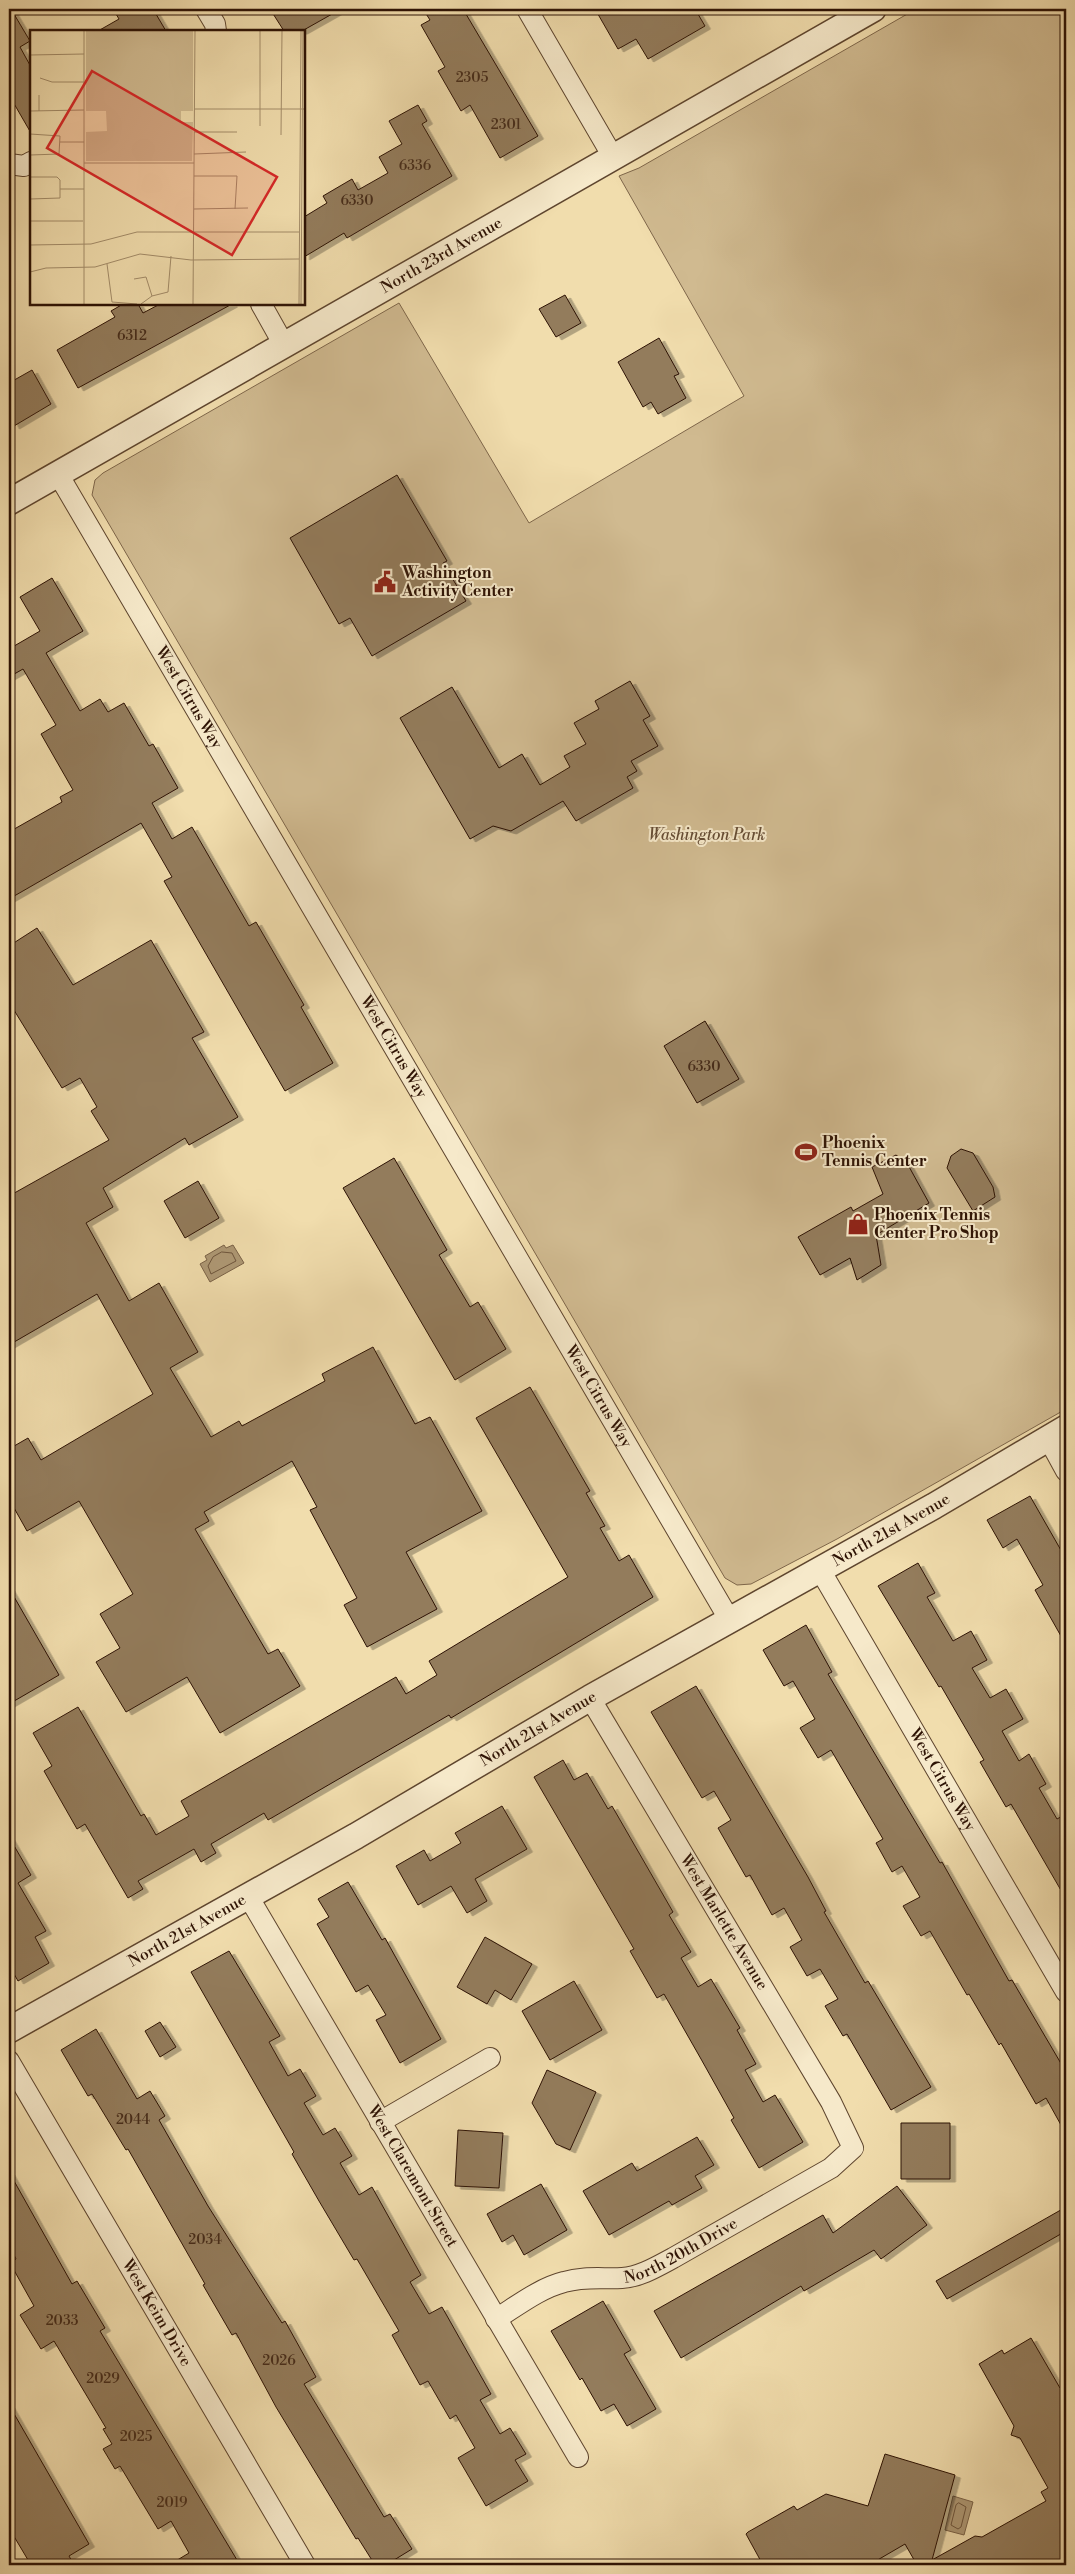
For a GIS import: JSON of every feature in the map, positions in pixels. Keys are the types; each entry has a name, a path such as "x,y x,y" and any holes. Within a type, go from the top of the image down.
{"street":[{"path":"206,9 215,24 216,30"},
{"path":"527,9 614,156"},
{"name":"North 23rd Avenue","path":"9,502 873,9"},
{"path":"9,164 24,166 30,163"},
{"path":"262,305 284,345"},
{"name":"West Citrus Way","path":"58,474 728,1619"},
{"path":"1057,1433 1066,1471"},
{"name":"North 21st Avenue","path":"9,2030 436,1789 590,1698 818,1568 934,1506 1057,1433"},
{"name":"West Citrus Way","path":"818,1568 1066,1992"},
{"name":"West Marlette Avenue","path":"590,1698 831,2102 853,2148"},
{"name":"West Claremont Street","path":"248,1896 578,2457"},
{"path":"380,2122 490,2058"},
{"name":"West Keim Drive","path":"9,2061 305,2565"},
{"name":"North 20th Drive","path":"496,2319 546,2289 564,2282 593,2277 624,2278 646,2272 831,2168 853,2148"}],"green space":[{"name":"Washington Park","path":"916,9 1066,9 1066,1409 837,1539 751,1584 737,1585 725,1578 92,495 95,480 103,473 399,303 529,523 744,396 619,176 639,168"}],"water":[{"path":"224,1245 226,1248 233,1245 244,1263 210,1282 200,1264 207,1260 205,1256"},
{"path":"953,2496 973,2502 964,2535 945,2530"}],"building":[{"path":"9,9 11,9 30,41 20,47 30,65 30,131 9,95"},
{"path":"113,9 153,9 165,30 100,30 119,19"},
{"path":"270,9 341,9 304,30 283,30"},
{"path":"423,9 463,9 538,136 500,158 470,105 461,111 438,71 445,67 421,25 430,20"},
{"path":"595,9 695,9 705,26 648,59 636,39 618,49"},
{"path":"418,105 427,121 422,124 452,176 347,238 344,233 305,256 305,216 327,203 323,196 352,179 358,190 388,173 379,157 402,144 389,121"},
{"path":"565,295 581,323 556,337 539,309"},
{"path":"121,305 139,305 143,313 158,305 230,305 78,388 57,350 115,317 111,311"},
{"path":"659,338 679,374 674,376 686,398 658,414 651,402 643,407 618,362"},
{"path":"32,370 51,404 14,426 9,416 9,383"},
{"name":"Washington Activity Center","path":"397,475 447,561 443,563 466,601 372,656 350,618 339,624 290,538"},
{"path":"52,578 83,631 46,653 80,711 100,699 108,712 124,703 149,746 153,744 178,788 152,803 172,839 192,827 249,926 256,922 304,1005 301,1007 333,1063 285,1091 164,881 172,877 141,823 9,899 9,832 62,802 60,797 73,790 41,734 56,725 23,669 9,677 9,649 40,631 20,597"},
{"path":"630,681 650,716 643,720 658,746 631,761 637,771 627,777 633,788 576,821 563,801 511,831 493,826 470,839 400,718 452,687 499,768 522,754 540,785 570,767 564,756 586,744 574,723 599,709 595,701"},
{"path":"37,928 73,985 151,940 204,1032 192,1038 238,1117 189,1145 185,1138 103,1188 113,1207 86,1223 129,1301 159,1283 198,1352 170,1368 211,1437 239,1421 242,1426 325,1381 322,1374 373,1347 415,1424 430,1417 482,1511 406,1552 437,1609 367,1647 344,1605 357,1598 310,1510 317,1507 292,1461 204,1512 209,1521 195,1529 268,1654 278,1649 300,1686 220,1733 187,1677 126,1712 96,1662 120,1648 100,1614 133,1594 79,1501 27,1531 9,1499 9,1449 28,1438 41,1460 153,1394 97,1294 9,1345 9,1196 109,1140 91,1111 97,1107 80,1078 62,1088 9,1002 9,946"},
{"path":"705,1021 739,1079 697,1103 664,1046"},
{"path":"961,1149 973,1153 993,1187 995,1197 973,1211 947,1168 951,1156"},
{"name":"Phoenix Tennis Center Pro Shop","path":"896,1155 907,1163 929,1203 876,1235 881,1265 857,1280 850,1258 820,1275 798,1237 851,1207 853,1211 883,1194 872,1167"},
{"path":"394,1158 447,1250 439,1255 470,1307 478,1302 506,1349 455,1380 343,1188"},
{"path":"198,1181 219,1218 185,1238 164,1201"},
{"path":"530,1387 590,1491 586,1493 605,1526 600,1528 619,1561 629,1555 653,1597 451,1718 449,1715 268,1820 264,1813 211,1844 216,1853 201,1862 194,1849 138,1881 143,1889 128,1898 85,1824 77,1829 44,1771 52,1766 33,1733 78,1707 141,1816 144,1814 156,1835 189,1816 181,1801 396,1677 406,1694 437,1675 429,1661 568,1577 476,1418"},
{"path":"1030,1496 1066,1559 1066,1645 1035,1590 1043,1585 1017,1539 1003,1548 987,1520"},
{"path":"918,1563 935,1593 927,1597 953,1641 971,1631 987,1660 972,1668 990,1698 1006,1689 1023,1719 1002,1731 1019,1761 1029,1754 1046,1784 1039,1788 1057,1819 1066,1814 1066,1899 1011,1804 1006,1807 980,1762 984,1760 941,1686 939,1687 878,1586"},
{"path":"9,1588 59,1675 9,1704"},
{"path":"806,1625 832,1672 828,1674 940,1863 942,1862 1009,1981 1012,1980 1066,2072 1066,2134 1046,2098 1036,2104 1001,2043 999,2045 969,1994 967,1995 930,1931 921,1936 903,1906 920,1897 902,1866 892,1872 876,1843 883,1839 831,1750 818,1758 800,1728 815,1719 793,1681 784,1686 763,1650"},
{"path":"696,1686 808,1877 826,1911 824,1912 865,1983 868,1981 931,2087 891,2110 847,2034 843,2036 825,2006 838,1999 820,1969 807,1976 790,1947 802,1940 784,1908 772,1915 750,1875 746,1877 718,1828 731,1820 714,1791 702,1798 651,1712"},
{"path":"563,1760 574,1780 587,1773 608,1809 612,1806 673,1912 669,1915 691,1952 681,1958 698,1987 711,1979 740,2028 737,2030 756,2064 745,2070 763,2102 775,2095 803,2142 759,2168 731,2120 734,2118 664,1994 657,1998 630,1951 634,1949 534,1777"},
{"path":"502,1806 527,1849 475,1879 487,1901 467,1913 451,1886 418,1905 396,1866 424,1850 430,1861 461,1843 455,1833"},
{"path":"9,1837 31,1875 18,1883 46,1931 35,1937 49,1963 18,1981 9,1965"},
{"path":"348,1882 382,1940 385,1938 441,2039 400,2063 376,2020 386,2015 368,1985 356,1992 317,1924 329,1917 318,1899"},
{"path":"485,1937 532,1964 511,2000 495,1990 487,2004 457,1987"},
{"path":"229,1951 280,2036 269,2042 288,2076 300,2069 316,2096 304,2103 323,2135 335,2128 352,2156 340,2163 359,2195 372,2187 421,2275 410,2282 429,2314 442,2307 491,2394 480,2400 500,2434 510,2428 526,2454 515,2460 528,2481 486,2506 458,2458 475,2448 456,2415 450,2419 428,2381 420,2385 392,2335 399,2331 357,2259 354,2260 319,2201 292,2154 294,2152 191,1972"},
{"path":"574,1981 602,2030 550,2060 522,2011"},
{"path":"160,2022 176,2047 160,2057 145,2031"},
{"path":"96,2029 137,2099 150,2091 165,2116 159,2120 208,2206 282,2323 285,2321 316,2377 304,2384 384,2517 390,2514 412,2549 386,2565 375,2565 358,2538 356,2539 276,2407 236,2333 232,2335 128,2149 126,2150 92,2094 88,2096 61,2050"},
{"path":"547,2070 596,2092 570,2150 556,2144 532,2103"},
{"path":"901,2123 950,2123 950,2179 901,2179"},
{"path":"458,2130 503,2133 499,2188 455,2186"},
{"path":"697,2137 714,2165 695,2176 702,2188 672,2205 669,2201 609,2235 583,2191 632,2163 637,2171"},
{"path":"9,2172 72,2284 77,2281 105,2328 100,2331 240,2565 169,2565 189,2553 171,2521 158,2529 120,2466 115,2469 103,2449 112,2444 103,2429 106,2428 54,2341 41,2349 20,2315 34,2306 10,2263 16,2259 9,2245"},
{"path":"541,2184 567,2230 524,2255 513,2235 502,2242 487,2214"},
{"path":"897,2186 927,2225 881,2259 874,2250 804,2291 801,2286 681,2358 654,2311 823,2215 833,2233"},
{"path":"1066,2207 1066,2231 947,2299 936,2281"},
{"path":"603,2301 631,2350 624,2354 656,2409 627,2426 614,2404 601,2411 551,2331"},
{"path":"1031,2338 1060,2388 1066,2389 1063,2424 1066,2422 1066,2565 917,2565 905,2544 869,2565 763,2565 746,2534 748,2532 794,2506 797,2510 826,2494 868,2506 885,2454 955,2475 932,2560 975,2536 982,2537 1046,2501 1041,2492 1048,2488 1020,2438 1011,2435 1014,2426 979,2364 1002,2350 1004,2354"},
{"path":"9,2405 89,2544 69,2556 74,2565 31,2565 9,2528"}],"place":[{"name":"Washington Activity Center","path":"385,582"},
{"name":"Phoenix Tennis Center","path":"806,1152"},
{"name":"Phoenix Tennis Center Pro Shop","path":"858,1224"}]}
